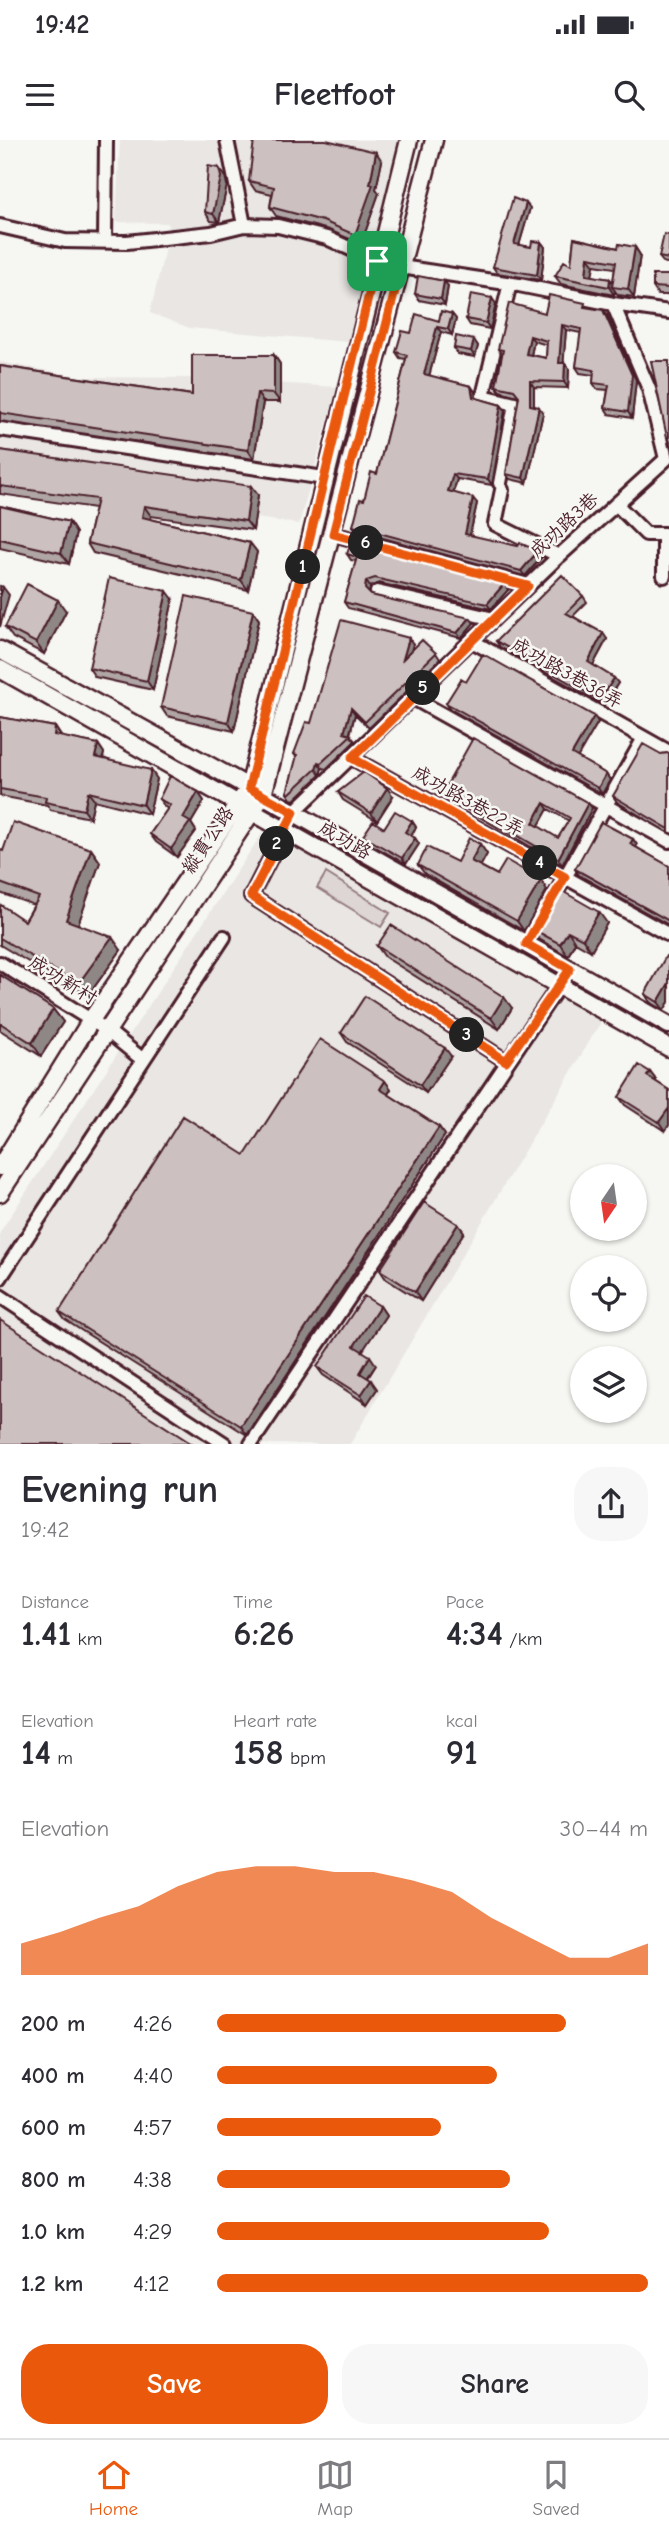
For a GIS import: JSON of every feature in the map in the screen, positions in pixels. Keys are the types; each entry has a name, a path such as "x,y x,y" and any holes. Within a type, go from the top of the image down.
{"main road":[{"name":"縱貫公路","path":"256,791 324,478 409,140"},
{"name":"縱貫公路","path":"0,1193 256,791 333,534 434,140"},
{"name":"成功路","path":"0,650 530,939 570,969 669,1025"},
{"name":"成功路","path":"0,669 669,1048"},
{"name":"縱貫公路","path":"2,1159 91,1020 246,807"}],"street":[{"path":"105,242 106,140"},
{"path":"227,140 244,225"},
{"path":"0,226 65,242 173,239 244,225 278,226 327,238 377,261 401,267 510,283 613,304 669,312"},
{"path":"510,283 483,396 515,404 495,524 559,556"},
{"path":"613,304 663,416 667,460"},
{"path":"0,429 324,478"},
{"name":"成功路3巷","path":"506,1061 251,896 294,812 559,556 667,460"},
{"path":"616,504 646,534 664,534 664,576"},
{"path":"333,534 528,586"},
{"path":"377,592 494,619"},
{"name":"成功路3巷36弄","path":"471,641 669,752"},
{"path":"413,698 669,841"},
{"path":"545,911 644,738"},
{"name":"成功路3巷22弄","path":"352,758 669,935"},
{"path":"0,1278 224,937"},
{"name":"成功新村","path":"0,963 105,1029 143,1060"},
{"path":"251,1444 570,969"},
{"path":"0,1296 225,1444"}],"shaded area":[{"path":"120,140 404,140 349,342 190,328 150,313 169,233 168,223 116,222"},
{"path":"0,362 81,377 187,378 337,387 299,524 0,481"},
{"path":"269,823 602,1020 350,1444 0,1444 0,1232"},
{"path":"326,873 390,913 381,927 317,888"}],"building":[{"path":"254,140 326,140 376,152 370,184 373,184 355,235 323,221 270,207 274,187 249,181"},
{"path":"208,166 219,168 221,177 213,214 205,212"},
{"path":"513,198 526,203 514,244 531,247 532,241 541,242 537,275 493,267"},
{"path":"664,234 669,235 669,259 659,257"},
{"path":"574,238 618,248 619,244 635,247 628,289 612,287 616,262 588,257 586,275 610,279 609,287 555,276 564,261 571,265"},
{"path":"653,275 669,275 669,288 653,287"},
{"path":"418,276 444,281 441,299 415,294"},
{"path":"471,294 492,298 486,323 466,319"},
{"path":"549,295 585,303 584,307 603,310 632,375 628,412 605,408 609,385 593,383 594,370 576,367 581,329 562,325 559,363 565,363 564,382 530,381 530,405 539,407 523,478 506,474 519,396 514,390 496,386 503,350 498,349 509,303 545,313","holes":["530,336 547,341 546,358 526,354"]},
{"path":"441,311 452,314 448,329 437,327 424,374 471,386 473,397 501,405 488,479 453,474 448,491 473,498 465,534 518,546 520,543 538,551 521,571 353,526 360,499 364,500 371,472 377,474 407,355 396,352 402,331 411,333 416,314 439,321"},
{"path":"456,336 474,340 471,351 454,348"},
{"path":"192,355 274,355 274,394 257,393 248,450 0,413 0,366 192,395"},
{"path":"651,361 669,361 669,447"},
{"path":"0,450 251,486 246,521 144,506 142,517 250,543 241,580 87,543 97,499 0,486"},
{"path":"0,506 69,522 61,553 0,539"},
{"path":"351,543 504,584 487,604 375,578 366,581 365,589 371,595 470,618 457,633 344,602 357,557 347,554"},
{"path":"562,575 583,596 566,613 603,633 588,662 614,678 600,700 496,641"},
{"path":"109,578 167,591 147,681 89,668"},
{"path":"27,584 58,600 36,643 5,627"},
{"path":"186,596 253,611 228,722 161,707"},
{"path":"341,620 409,638 403,659 422,640 436,653 365,722 351,708 344,733 351,735 321,763 318,762 316,769 289,794 287,793 297,755 294,754 306,722 311,723"},
{"path":"483,654 594,716 572,754 606,774 598,788 446,703 461,679 466,682"},
{"path":"0,717 55,727 54,735 98,744 95,757 151,770 143,805 88,792 84,810 45,802 46,797 0,789"},
{"path":"473,738 588,803 558,859 443,792","holes":["544,803 570,818 558,838 533,823"]},
{"path":"643,744 661,754 669,753 669,829 613,796"},
{"path":"364,772 387,788 371,813 338,792"},
{"path":"170,776 198,792 183,818 190,822 171,849 150,834 170,805 159,799"},
{"path":"395,811 412,821 405,832 415,838 402,858 363,836 373,821 384,828"},
{"path":"13,822 91,849 66,920 112,937 78,984 0,938 1,905 25,921 39,897 0,883 0,850 3,851"},
{"path":"601,822 633,839 630,844 669,866 669,921 575,869"},
{"path":"469,838 480,844 471,861 497,875 506,860 541,880 517,921 418,865 427,847 457,862"},
{"path":"555,887 599,912 583,939 568,931 560,944 531,928"},
{"path":"391,925 504,997 491,1018 377,946"},
{"path":"666,956 669,957 669,983 658,1002 645,994"},
{"path":"0,975 53,1009 32,1043 0,1023"},
{"path":"365,996 445,1048 420,1085 341,1033"},
{"path":"320,1039 385,1081 380,1089 439,1127 241,1426 59,1312 183,1116 245,1155"},
{"path":"639,1065 650,1072 647,1076 669,1090 669,1108 659,1122 619,1097"},
{"path":"424,1202 458,1224 415,1292 380,1270"},
{"path":"364,1296 380,1306 354,1346 370,1356 360,1373 371,1380 361,1395 317,1367"},
{"path":"0,1320 192,1444 0,1444"}],"route":[{"path":"377,261 401,267 333,534 528,586 352,758 565,877 526,944 570,969 506,1061 251,896 294,812 249,788 377,261"}]}
